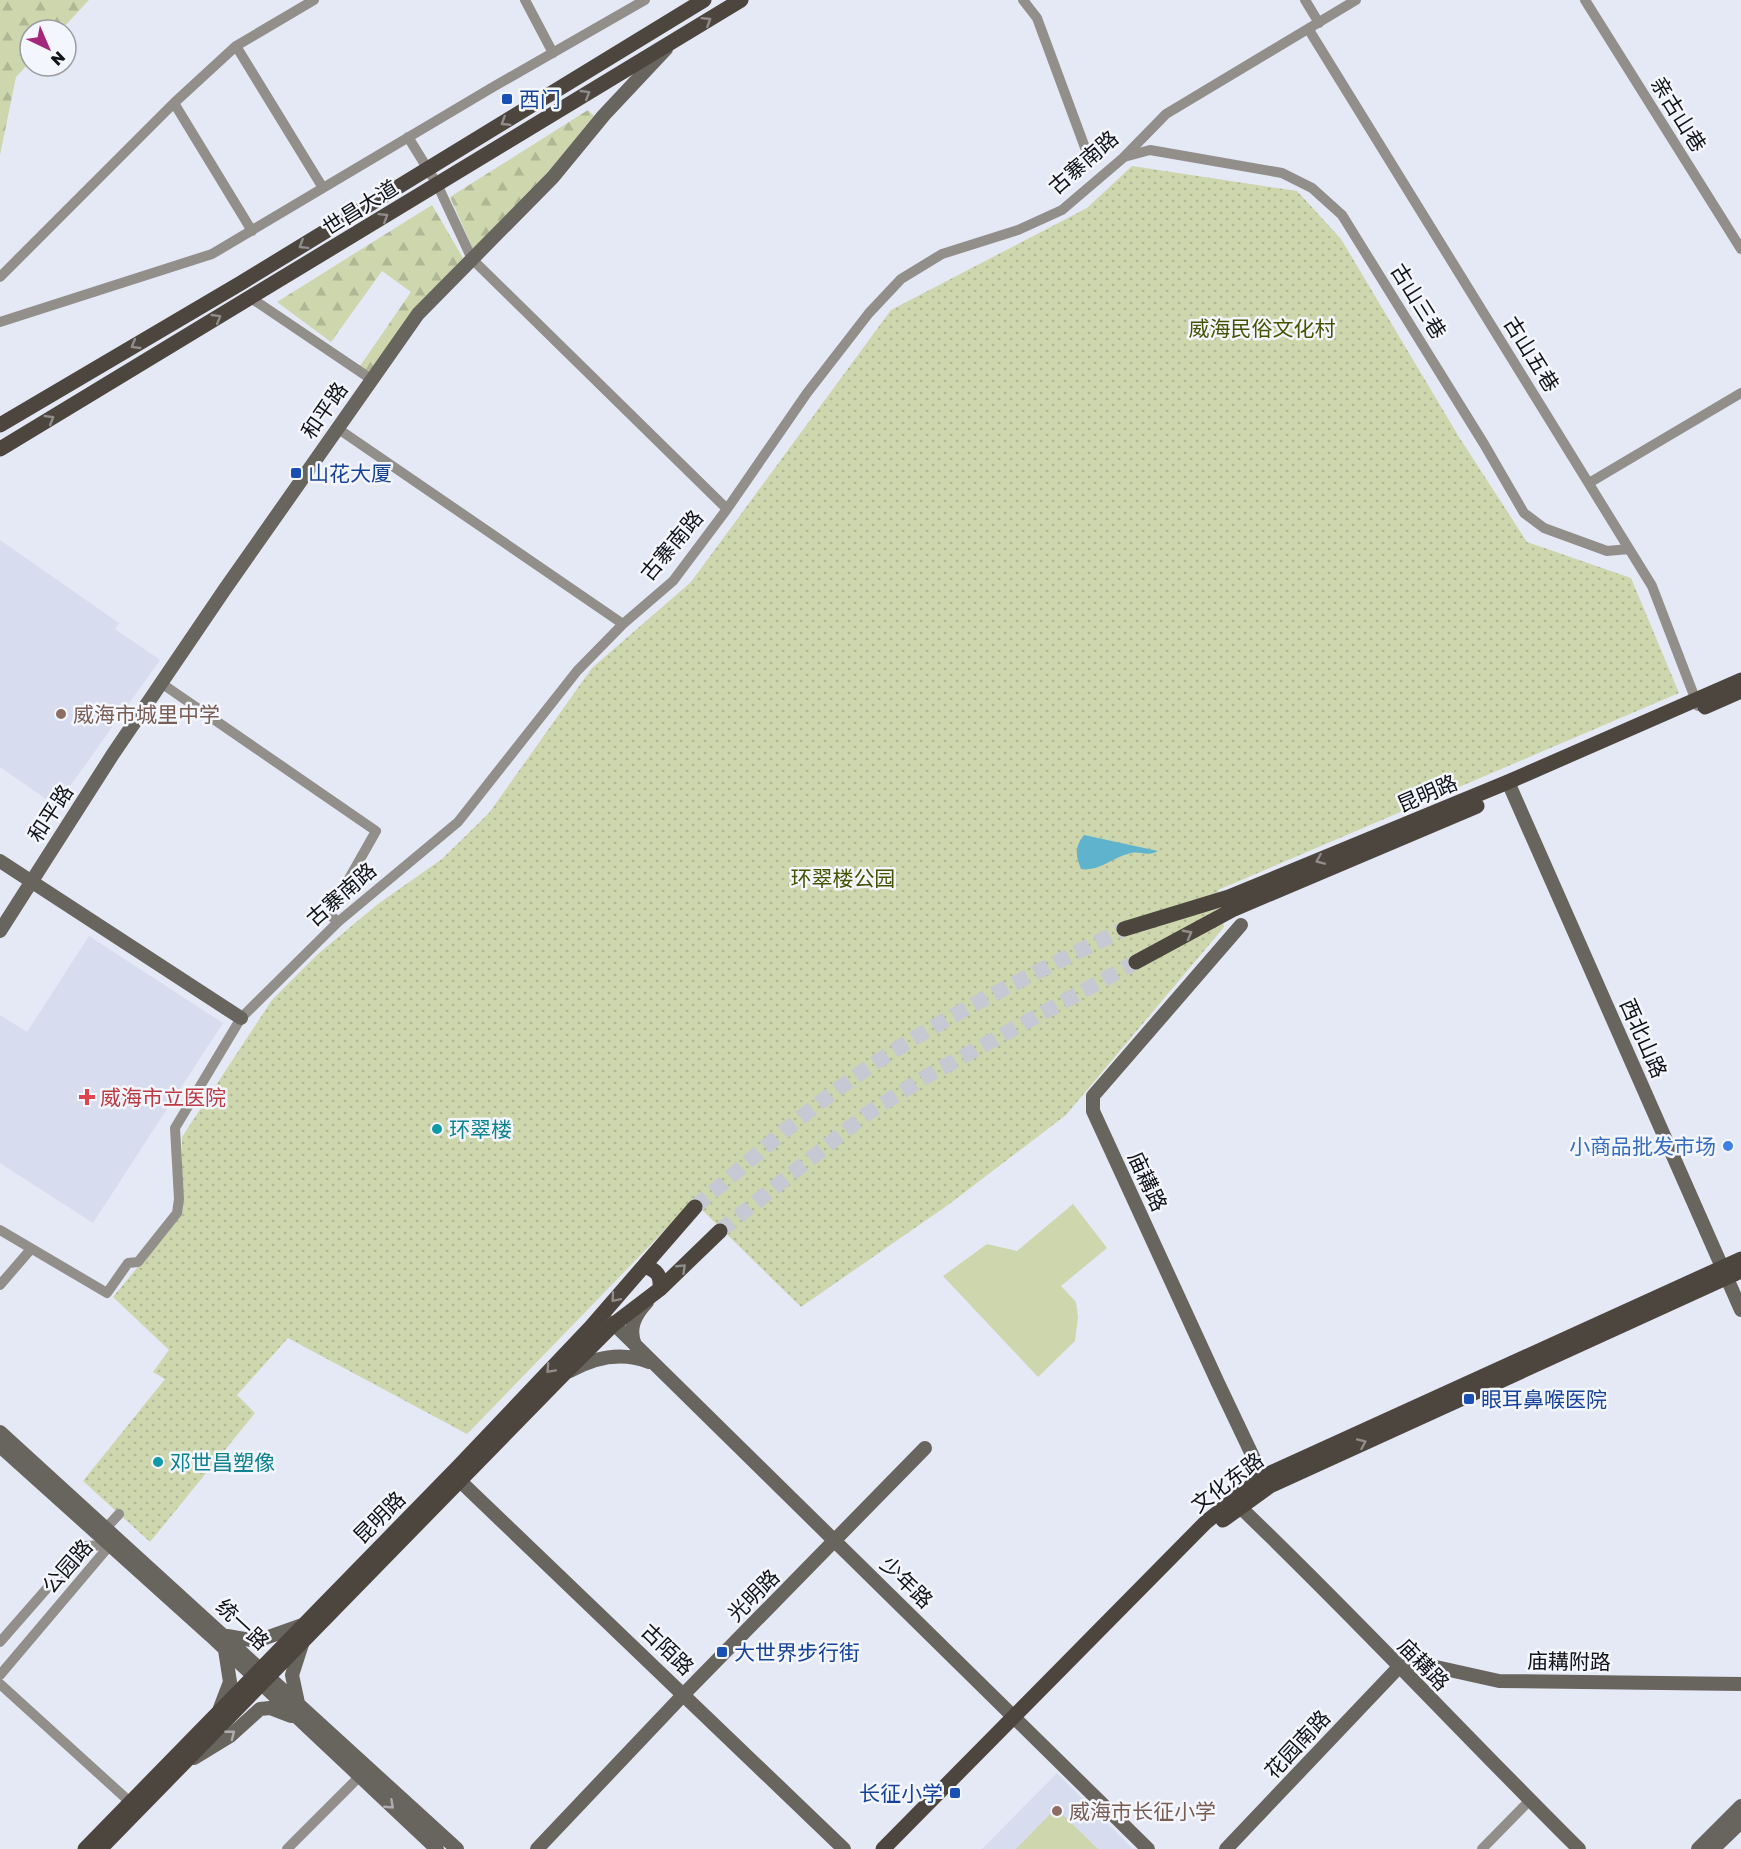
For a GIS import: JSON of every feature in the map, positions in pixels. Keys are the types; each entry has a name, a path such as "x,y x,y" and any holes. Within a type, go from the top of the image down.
{"main road":[{"name":"世昌大道","path":"0,425 241,283 704,0"},
{"name":"世昌大道","path":"0,449 741,0"},
{"name":"昆明路","path":"1136,962 1234,909 1697,705 1741,680"},
{"name":"昆明路","path":"1697,705 1741,691"},
{"name":"昆明路","path":"1124,929 1229,897 1510,787"},
{"name":"昆明路","path":"100,1849 182,1766 302,1625 591,1327 695,1207"},
{"name":"昆明路","path":"85,1849 219,1711 303,1641 614,1324 660,1289 720,1231"},
{"path":"1724,1273 1741,1259"},
{"path":"644,1266 657,1272 661,1279 660,1289"},
{"path":"1724,1273 1741,1271"},
{"name":"文化东路","path":"883,1849 1017,1720 1206,1522 1267,1481 1724,1273"},
{"path":"894,1849 1017,1720 1212,1528 1240,1507 1267,1481"}],"street":[{"path":"0,277 174,103 236,46 314,0"},
{"path":"525,0 553,52"},
{"path":"0,322 212,254 645,0"},
{"path":"1023,0 1037,18 1087,153"},
{"path":"1305,0 1319,23"},
{"name":"古寨南路","path":"32,1249 107,1293 128,1263 138,1262 177,1213 179,1199 175,1128 241,1018 338,922 458,822 576,671 623,624 673,581 727,509 807,393 868,313 901,279 942,254 1018,230 1062,210 1123,158 1166,114 1356,0"},
{"name":"亲古山巷","path":"1585,0 1741,249"},
{"path":"662,25 671,43"},
{"name":"古山五巷","path":"1309,30 1652,586 1697,705"},
{"name":"和平路","path":"0,931 161,683 418,314 553,177 604,115 671,43"},
{"path":"236,46 323,188"},
{"path":"174,103 252,231"},
{"path":"408,137 437,184 472,259 727,509"},
{"name":"古山三巷","path":"1123,158 1150,150 1282,173 1312,188 1342,214 1524,513 1544,528 1607,551 1629,549"},
{"path":"251,298 371,379"},
{"path":"1589,483 1741,393"},
{"path":"337,428 623,624"},
{"path":"161,683 376,831 329,914 338,922"},
{"name":"西北山路","path":"1510,787 1741,1310"},
{"path":"0,861 241,1018"},
{"name":"庙耩路","path":"1241,925 1093,1096 1093,1111 1218,1383 1267,1481"},
{"path":"0,1230 32,1249 0,1285"},
{"path":"635,1345 631,1335 633,1322 641,1309 660,1289"},
{"path":"591,1327 604,1320 614,1324"},
{"name":"少年路","path":"614,1324 1148,1849"},
{"path":"561,1377 583,1364 625,1354 654,1364"},
{"name":"统一路","path":"0,1432 224,1635 301,1722 437,1849"},
{"name":"统一路","path":"0,1446 225,1650 298,1705 457,1849"},
{"name":"光明路","path":"537,1849 684,1694 925,1448"},
{"name":"古陌路","path":"460,1481 844,1849"},
{"name":"庙耩路","path":"1240,1507 1307,1571 1398,1668 1579,1849"},
{"name":"公园路","path":"108,1526 119,1514"},
{"name":"公园路","path":"0,1642 84,1546 110,1545"},
{"name":"公园路","path":"0,1675 110,1545"},
{"path":"224,1635 246,1641 257,1641 302,1625"},
{"path":"298,1705 292,1675 303,1641"},
{"path":"219,1711 230,1682 225,1650"},
{"name":"庙耩附路","path":"1398,1668 1418,1663 1499,1681 1741,1684"},
{"name":"花园南路","path":"1226,1849 1398,1668"},
{"path":"0,1684 130,1802"},
{"path":"182,1766 230,1736 260,1709 270,1708 282,1711 301,1722"},
{"path":"287,1849 359,1777"},
{"path":"1482,1849 1530,1800"},
{"path":"1698,1849 1741,1806"},
{"path":"1713,1849 1739,1827"}],"shaded area":[{"name":"威海市城里中学","path":"0,540 119,623 115,629 160,660 56,806 0,767"},
{"name":"威海市立医院","path":"89,936 223,1023 93,1223 0,1163 0,1015 27,1032"},
{"name":"威海市长征小学","path":"1057,1773 1133,1849 982,1849"}],"green space":[{"path":"0,0 89,0 72,18 18,18 18,75 0,155"},
{"path":"588,110 594,116 548,172 473,249 450,197"},
{"name":"环翠楼公园","path":"1132,166 1297,191 1341,239 1459,437 1527,542 1631,578 1679,693 1218,890 1224,927 1066,1115 948,1205 801,1307 693,1201 467,1434 288,1338 237,1395 255,1413 150,1542 83,1481 165,1379 153,1372 169,1350 113,1297 180,1216 182,1137 272,1000 318,954 378,904 442,859 489,813 592,668 691,582 891,310 1087,208"},
{"path":"432,205 463,258 424,299 369,373 360,366 411,292 382,271 331,342 277,302"},
{"path":"1073,1204 1107,1248 1061,1286 1076,1302 1078,1317 1075,1341 1038,1377 943,1276 987,1244 1017,1251"},
{"path":"1056,1808 1098,1849 1016,1849"}],"water":[{"path":"1084,835 1158,851 1151,854 1131,853 1094,868 1081,869 1077,852"}],"tunnel":[{"path":"695,1207 807,1112 912,1039 982,1000 1124,929"},
{"path":"720,1231 865,1115 927,1076 1136,962"}],"place":[{"name":"西门","path":"507,99"},
{"name":"山花大厦","path":"296,473"},
{"name":"威海市城里中学","path":"61,714"},
{"name":"威海市立医院","path":"87,1097"},
{"name":"环翠楼","path":"437,1129"},
{"name":"小商品批发市场","path":"1728,1146"},
{"name":"眼耳鼻喉医院","path":"1469,1399"},
{"name":"邓世昌塑像","path":"158,1462"},
{"name":"大世界步行街","path":"722,1652"},
{"name":"长征小学","path":"955,1793"},
{"name":"威海市长征小学","path":"1057,1811"}],"park label":[{"name":"威海民俗文化村","path":"1262,328"}]}
